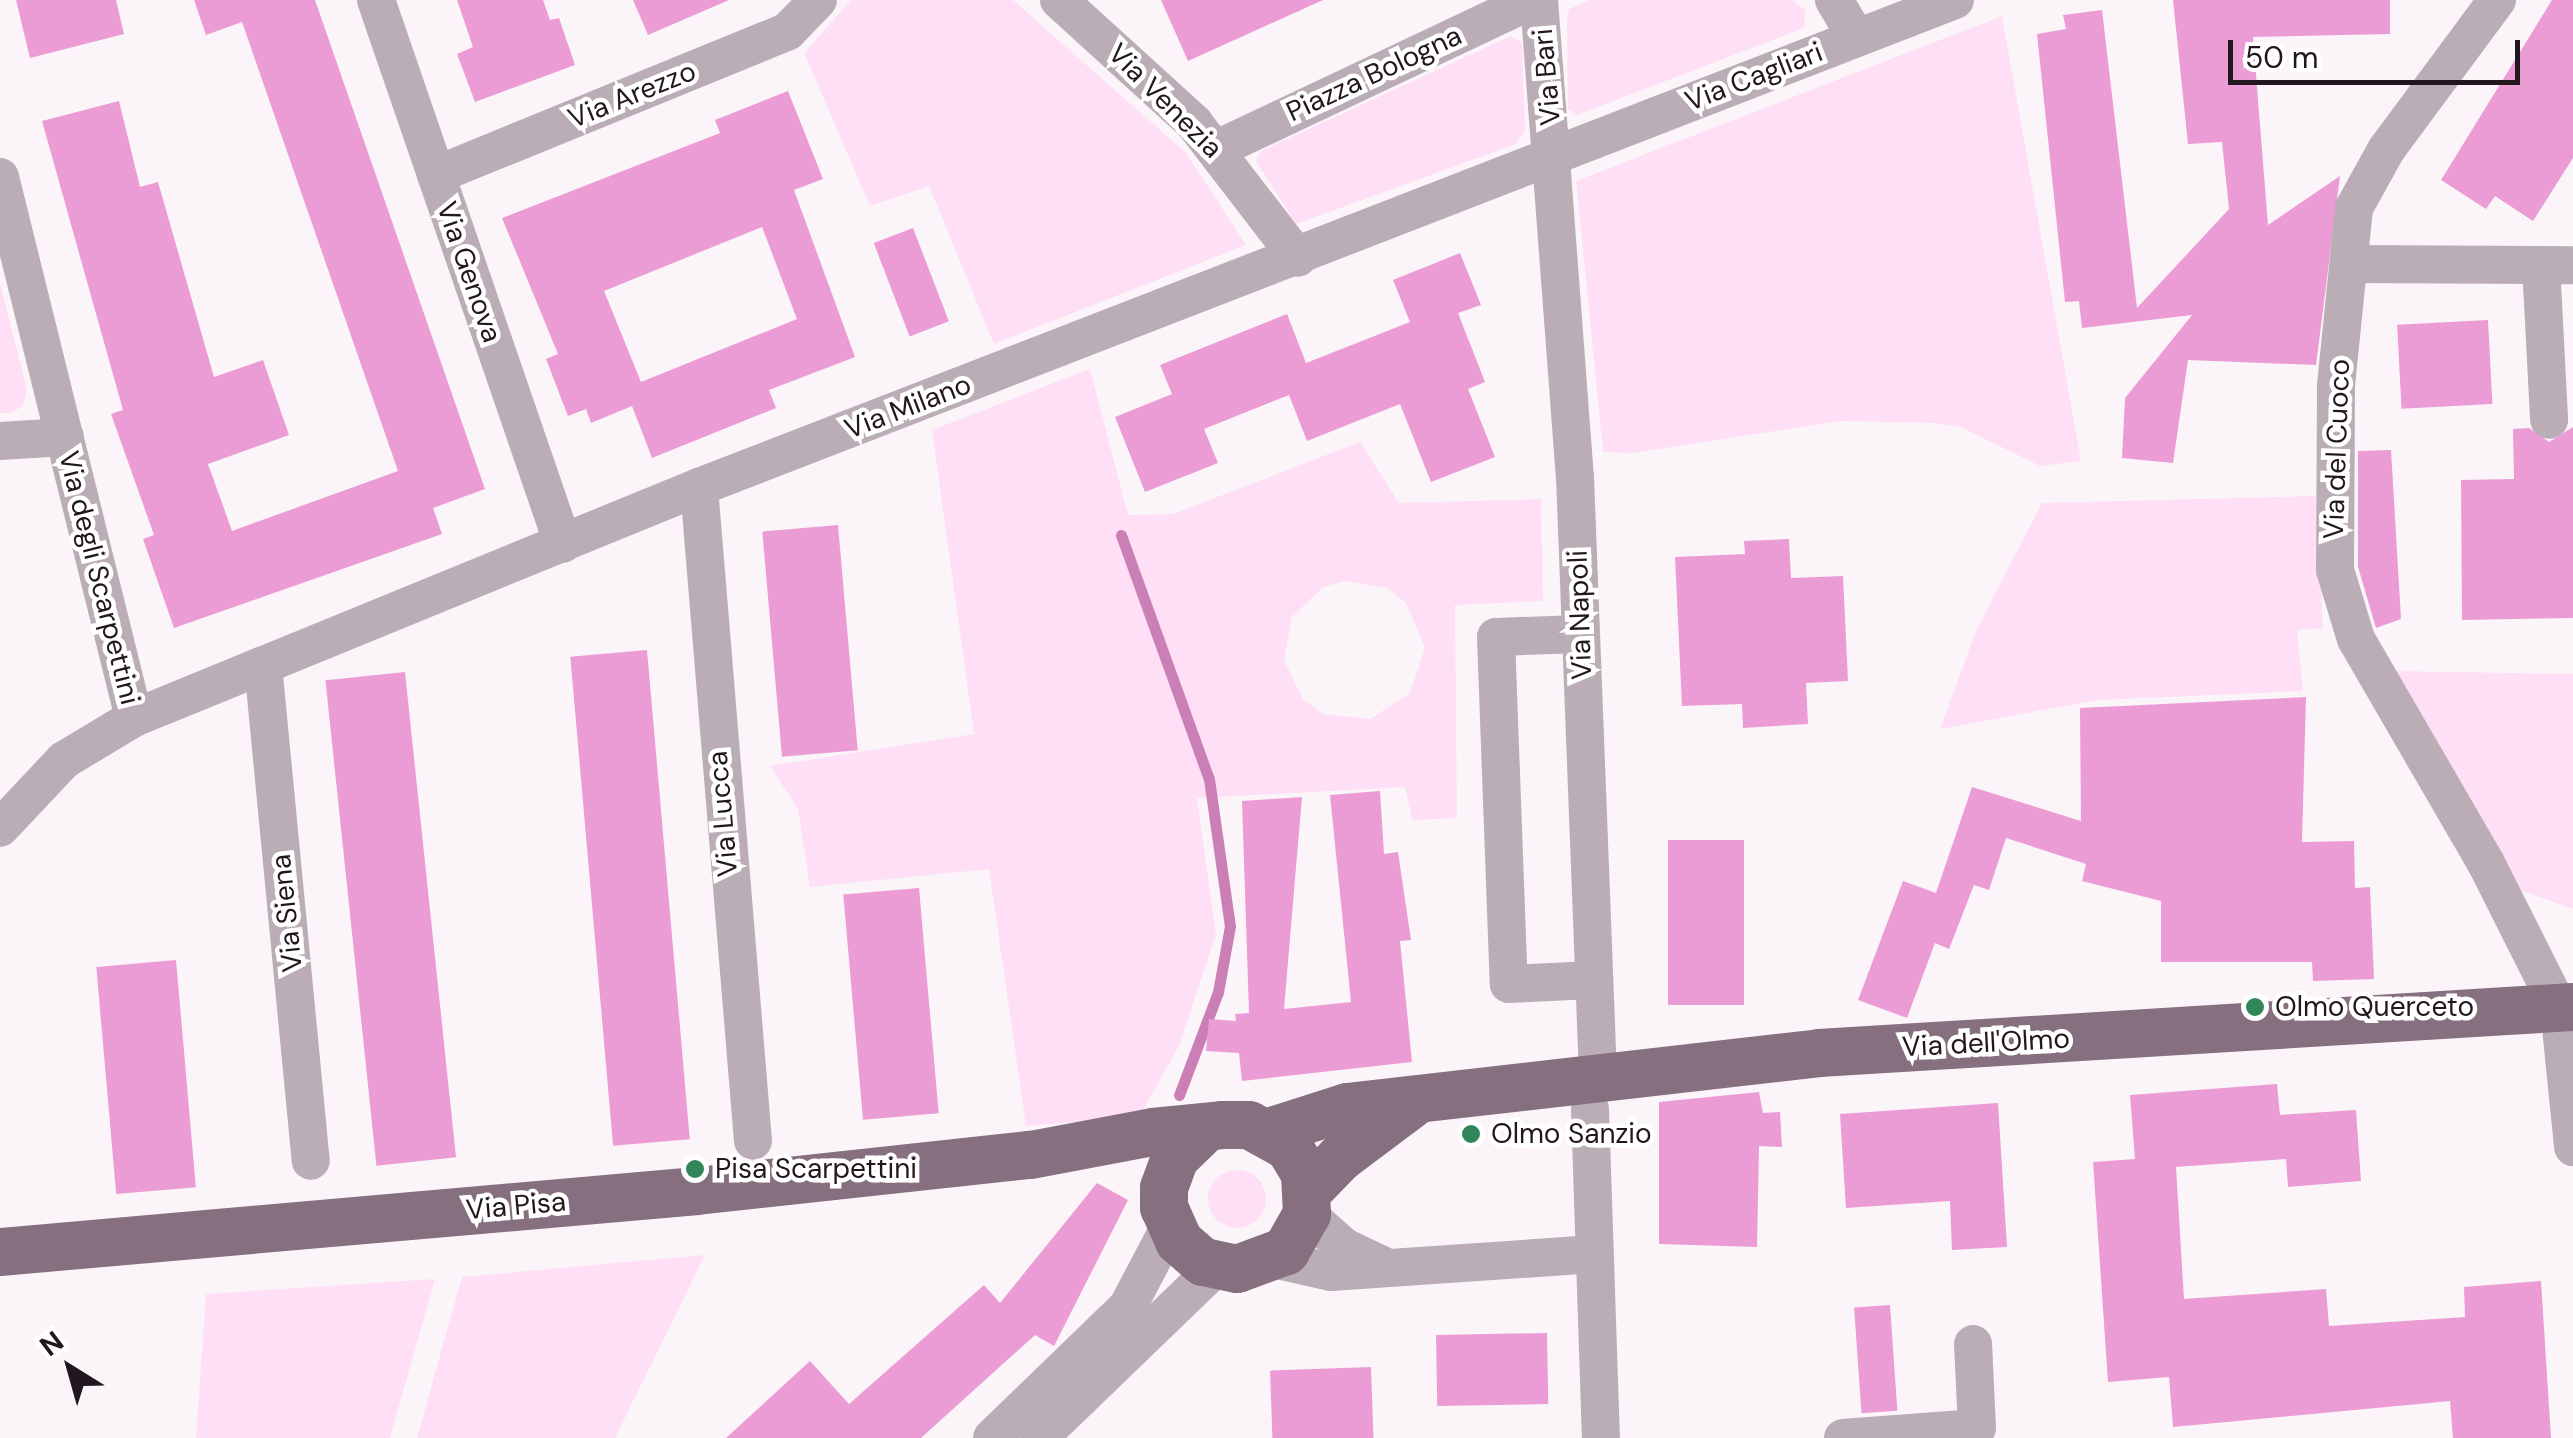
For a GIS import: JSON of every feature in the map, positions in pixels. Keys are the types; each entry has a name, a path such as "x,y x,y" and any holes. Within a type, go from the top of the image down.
{"main road":[{"name":"Via dell'Olmo","path":"1206,1128 1249,1125 1266,1132 1347,1107 1594,1092 1819,1053 2566,1008"},
{"path":"1206,1128 1175,1158 1167,1207 1189,1252 1218,1266 1236,1269 1286,1252 1307,1202 1416,1102"},
{"name":"Via Pisa","path":"0,1252 1031,1156 1206,1128"},
{"path":"1266,1132 1298,1158 1307,1202"},
{"name":"Via Pisa","path":"1031,1156 1108,1165 1167,1207"}],"street":[{"name":"Via Genova","path":"376,0 562,544"},
{"name":"Via Arezzo","path":"436,175 788,31 818,0"},
{"name":"Via Venezia","path":"1059,0 1216,148 1298,258"},
{"name":"Piazza Bologna","path":"1216,148 1536,0"},
{"name":"Via Bari","path":"1536,0 1554,154"},
{"path":"1834,0 1856,38"},
{"name":"Via Cagliari","path":"1554,154 1954,0"},
{"name":"Via del Cuoco","path":"2497,0 2365,185 2354,208 2331,484 2340,598 2356,639 2566,1008"},
{"name":"Via Milano","path":"264,665 699,487 1298,258 1554,154"},
{"name":"Via Napoli","path":"1554,154 1575,476 1594,980 1594,1254 1602,1438"},
{"name":"Via degli Scarpettini","path":"0,177 134,718"},
{"path":"2349,264 2557,265 2549,420"},
{"name":"Via degli Scarpettini","path":"0,441 65,437"},
{"name":"Via Lucca","path":"699,487 753,1140"},
{"path":"1580,634 1496,637 1508,984 1594,980"},
{"name":"Via degli Scarpettini","path":"0,828 64,760 134,718 264,665"},
{"name":"Via Siena","path":"264,665 311,1161"},
{"path":"2566,1008 2573,1147"},
{"path":"1307,1202 1344,1247 1382,1265"},
{"path":"992,1438 1128,1306 1167,1207"},
{"path":"1273,1259 1318,1271 1594,1254"},
{"path":"1039,1438 1218,1266"},
{"path":"1843,1438 1977,1428 1973,1344"}],"shaded area":[{"path":"851,0 1013,0 1186,153 1246,245 994,344 929,186 870,206 804,53"},
{"path":"1590,0 1792,0 1805,10 1804,28 1577,115 1568,109 1567,18 1569,9"},
{"path":"2002,16 2081,461 2040,466 1961,427 1840,421 1633,453 1603,452 1576,181"},
{"path":"1511,36 1522,43 1525,130 1516,144 1296,224 1256,161 1261,151"},
{"path":"0,283 27,390 23,406 10,413 0,413"},
{"path":"1090,369 1128,515 1173,514 1360,442 1399,503 1541,499 1543,601 1455,605 1457,818 1412,820 1405,787 1197,798 1216,934 1179,1046 1139,1117 1026,1126 989,869 810,887 798,809 770,766 974,734 932,430","holes":["1345,581 1387,588 1406,603 1425,648 1410,693 1370,719 1323,714 1303,699 1284,660 1292,617 1323,587"]},
{"path":"2316,496 2323,628 2297,630 2303,691 2098,700 1940,729 1976,631 2042,503"},
{"path":"2391,671 2573,674 2573,909 2517,889"},
{"path":"1237,1170 1258,1178 1266,1199 1258,1220 1237,1228 1216,1220 1208,1199 1216,1178"},
{"path":"705,1255 615,1438 417,1438 462,1277"},
{"path":"435,1279 390,1438 196,1438 206,1294"}],"building":[{"path":"16,0 116,0 124,34 30,58"},
{"path":"194,0 315,0 485,489 433,508 442,534 174,628 143,539 154,535 111,414 123,410 42,121 119,101 140,187 158,182 214,377 263,360 289,435 208,464 232,531 398,471 242,22 206,35"},
{"path":"457,0 543,0 550,20 559,18 575,65 475,102 457,54 473,47"},
{"path":"633,0 729,0 648,35"},
{"path":"1161,0 1323,0 1188,61"},
{"path":"2173,0 2390,0 2390,34 2253,37 2268,225 2340,176 2316,365 2188,360 2173,463 2122,458 2125,398 2192,315 2082,328 2079,301 2065,302 2037,34 2066,29 2063,15 2102,10 2137,308 2229,209 2222,142 2188,144"},
{"path":"2552,0 2573,0 2573,158 2533,221 2495,196 2486,209 2441,180"},
{"path":"788,91 823,179 794,190 855,357 769,390 776,408 652,458 632,406 591,423 586,409 568,416 546,359 558,354 502,218 720,133 715,120","holes":["762,227 797,319 641,382 604,291"]},
{"path":"913,228 949,321 910,336 874,243"},
{"path":"1460,253 1481,305 1458,313 1485,382 1468,389 1495,457 1431,482 1400,404 1307,441 1289,395 1204,429 1218,463 1145,492 1115,417 1172,394 1160,365 1287,314 1306,363 1410,322 1393,280"},
{"path":"2488,320 2492,404 2402,409 2397,325"},
{"path":"2573,427 2573,618 2462,620 2461,480 2514,479 2513,429 2529,428 2549,442"},
{"path":"2391,450 2401,619 2376,628 2358,567 2358,451"},
{"path":"838,525 858,750 782,757 762,532"},
{"path":"1789,539 1791,578 1843,576 1848,681 1806,683 1808,724 1743,728 1742,704 1682,706 1675,557 1745,554 1744,541"},
{"path":"647,650 690,1139 613,1146 570,657"},
{"path":"405,672 456,1157 376,1166 325,680"},
{"path":"2306,697 2302,842 2354,841 2355,888 2370,887 2374,979 2313,981 2312,962 2161,962 2161,901 2082,881 2086,864 2006,838 1989,890 1974,885 1949,949 1935,943 1907,1018 1858,1000 1903,881 1936,893 1972,787 2081,821 2080,708"},
{"path":"1380,791 1384,854 1398,852 1411,940 1400,941 1412,1062 1242,1081 1239,1053 1206,1051 1209,1019 1236,1021 1235,1014 1249,1013 1242,801 1302,797 1284,1009 1351,1002 1330,795"},
{"path":"1668,840 1744,840 1744,1005 1668,1005"},
{"path":"919,888 939,1113 863,1120 843,895"},
{"path":"176,960 196,1187 116,1194 96,967"},
{"path":"2277,1084 2280,1115 2356,1110 2361,1181 2288,1187 2286,1159 2176,1167 2184,1299 2326,1289 2329,1326 2465,1317 2464,1287 2541,1281 2551,1438 2453,1438 2450,1401 2173,1427 2169,1377 2108,1382 2093,1162 2135,1159 2130,1095"},
{"path":"1759,1092 1763,1113 1780,1112 1782,1147 1759,1146 1757,1247 1659,1244 1659,1102"},
{"path":"1998,1103 2007,1247 1952,1250 1950,1201 1846,1208 1840,1114"},
{"path":"1097,1183 1128,1200 1054,1346 1035,1335 921,1438 726,1438 810,1361 849,1404 984,1285 1000,1303"},
{"path":"1890,1305 1897,1411 1861,1413 1854,1308"},
{"path":"1547,1333 1548,1404 1437,1406 1436,1335"},
{"path":"1371,1367 1373,1438 1272,1438 1270,1371"}],"waterway":[{"path":"1121,535 1209,779 1230,926 1218,992 1179,1095"}],"place":[{"name":"Olmo Querceto","path":"2255,1007"},
{"name":"Olmo Sanzio","path":"1471,1134"},
{"name":"Pisa Scarpettini","path":"695,1169"}]}
